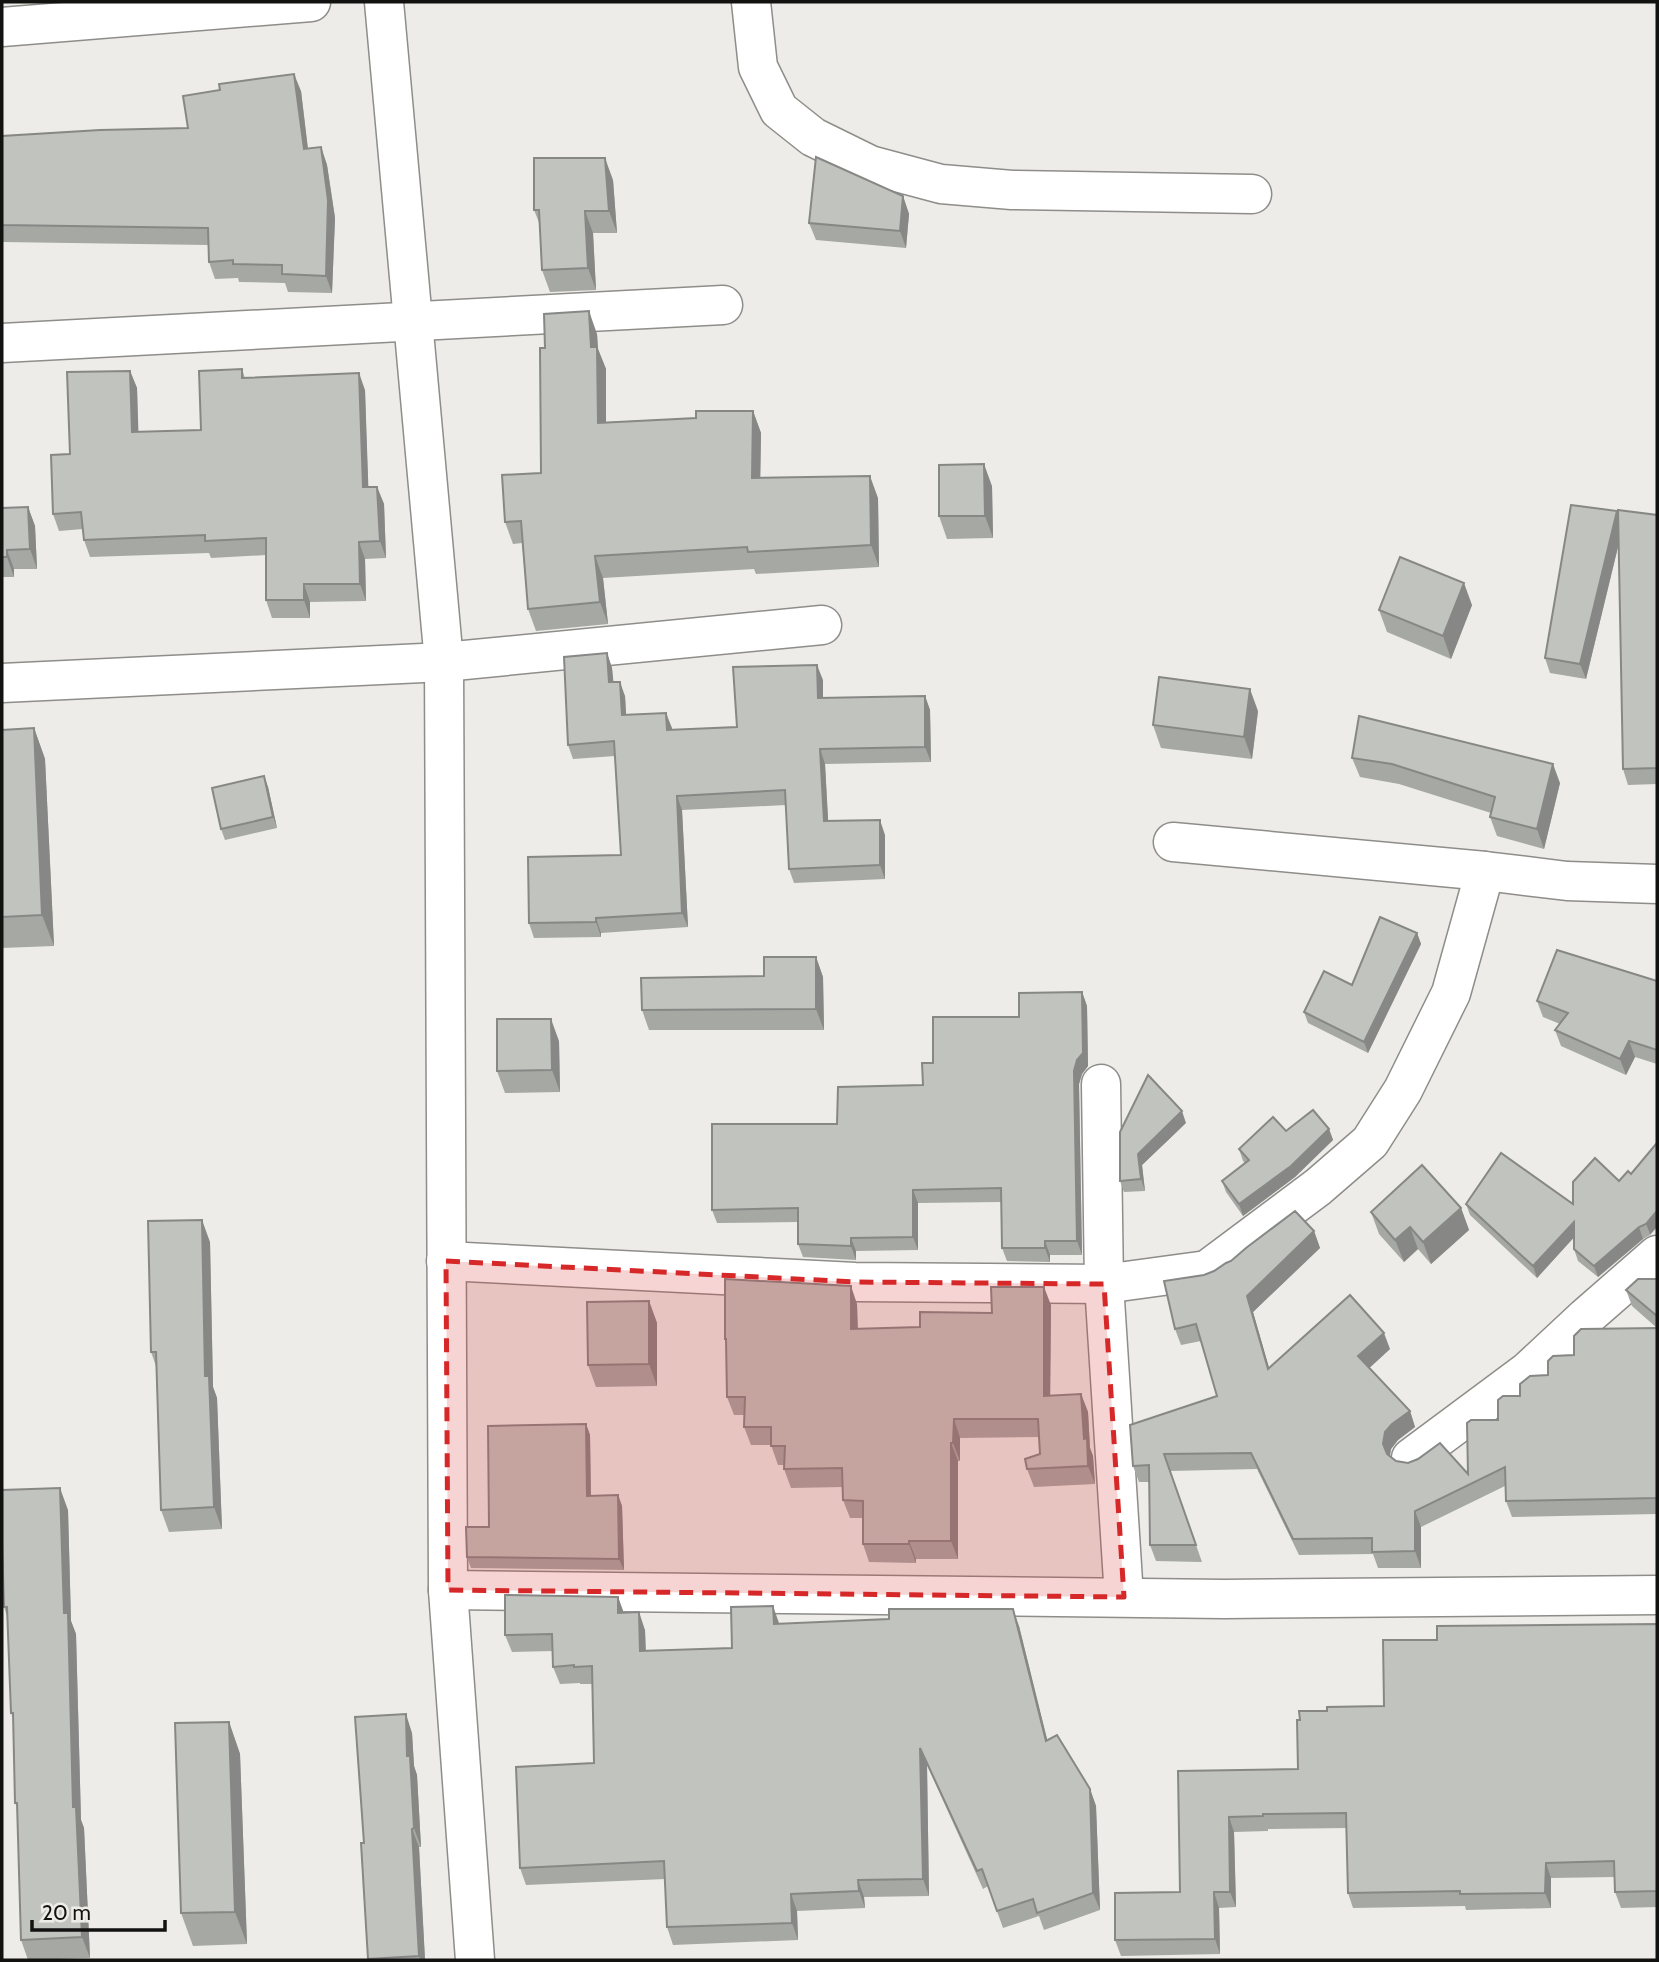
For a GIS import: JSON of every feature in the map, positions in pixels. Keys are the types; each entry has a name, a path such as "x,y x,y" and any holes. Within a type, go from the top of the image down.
{"street":[{"path":"2,27 311,2"},
{"path":"384,2 444,662 448,1590 475,1960"},
{"path":"751,2 758,67 779,110 813,136 870,165 941,184 1012,190 1252,194"},
{"path":"2,343 723,304"},
{"path":"2,683 444,662 822,625"},
{"path":"1173,842 1567,881 1657,884"},
{"path":"446,1261 855,1282 1104,1284 1208,1270 1318,1188 1370,1142 1403,1090 1451,993 1485,871"},
{"path":"1101,1083 1104,1284 1124,1597"},
{"path":"1411,1458 1528,1371 1657,1255"},
{"path":"448,1590 1224,1599 1657,1595"}],"highlighted area":[{"path":"446,1261 855,1282 1104,1284 1124,1597 448,1590"}],"building":[{"path":"294,74 304,149 321,147 328,200 326,276 282,274 282,265 233,264 233,260 209,262 208,228 2,225 2,136 188,128 183,96 220,90 219,84"},
{"path":"816,157 903,196 900,231 809,223"},
{"path":"534,158 605,158 609,211 585,211 588,268 542,270 539,210 534,210"},
{"path":"589,311 591,347 597,347 598,423 696,418 696,411 753,411 752,478 870,476 871,545 748,552 747,547 595,556 600,602 528,609 521,521 505,522 502,475 541,473 540,348 545,348 544,314"},
{"path":"242,369 242,378 359,373 363,487 377,487 380,541 359,542 360,584 304,584 304,600 266,600 266,538 205,541 205,535 84,540 81,512 53,514 51,455 70,454 67,372 130,371 132,432 201,430 199,371"},
{"path":"984,464 985,516 939,516 939,465"},
{"path":"1571,505 1617,511 1580,664 1545,658"},
{"path":"28,507 30,549 7,550 7,557 2,557 2,508"},
{"path":"1618,510 1657,515 1657,768 1623,769"},
{"path":"1400,557 1464,583 1443,636 1379,610"},
{"path":"607,653 609,682 620,682 622,715 666,713 667,730 737,727 733,667 817,665 818,698 925,696 925,747 820,749 824,821 880,820 880,865 789,869 785,790 677,796 682,913 596,918 596,922 529,923 528,857 621,855 614,741 568,745 564,657"},
{"path":"1159,677 1250,689 1244,737 1153,725"},
{"path":"1359,716 1553,764 1537,829 1490,817 1495,797 1392,764 1352,758"},
{"path":"34,728 42,915 2,917 2,730"},
{"path":"264,776 273,817 221,829 212,788"},
{"path":"1380,917 1417,933 1364,1042 1304,1012 1324,971 1352,985"},
{"path":"1557,950 1657,981 1657,1050 1629,1041 1620,1059 1555,1030 1568,1013 1537,1001"},
{"path":"764,957 816,957 816,1009 642,1010 641,978 764,976"},
{"path":"1082,992 1083,1053 1077,1060 1074,1071 1077,1241 1045,1241 1045,1248 1002,1248 1001,1188 913,1190 913,1237 851,1238 851,1246 798,1244 798,1208 712,1210 712,1124 837,1124 838,1087 923,1085 922,1063 933,1063 933,1017 1019,1017 1019,993"},
{"path":"497,1019 551,1019 552,1070 497,1071"},
{"path":"1148,1075 1182,1111 1138,1154 1141,1179 1120,1181 1120,1132"},
{"path":"1313,1110 1329,1129 1291,1166 1239,1204 1222,1181 1249,1160 1239,1149 1273,1117 1286,1131"},
{"path":"1656,1144 1657,1211 1646,1224 1594,1266 1574,1249 1574,1222 1533,1266 1466,1204 1501,1153 1573,1204 1573,1182 1595,1158 1619,1181 1628,1171 1631,1174"},
{"path":"1422,1165 1461,1208 1423,1242 1410,1227 1395,1240 1371,1212"},
{"path":"1295,1211 1314,1231 1247,1296 1268,1369 1350,1295 1384,1333 1358,1356 1410,1411 1385,1432 1383,1444 1387,1454 1396,1461 1408,1463 1440,1443 1468,1474 1467,1423 1471,1420 1498,1420 1498,1400 1503,1396 1520,1396 1520,1384 1530,1376 1548,1375 1548,1361 1553,1356 1574,1355 1574,1336 1581,1329 1657,1328 1657,1498 1506,1501 1505,1467 1415,1511 1415,1551 1372,1552 1372,1538 1293,1539 1251,1453 1164,1454 1196,1545 1150,1545 1149,1465 1133,1466 1130,1425 1217,1396 1196,1324 1175,1329 1164,1281 1214,1271"},
{"path":"202,1220 205,1376 209,1376 214,1507 161,1510 156,1352 151,1352 148,1221"},
{"path":"725,1279 851,1286 851,1329 920,1327 920,1312 992,1313 991,1287 1044,1287 1044,1396 1081,1394 1088,1466 1027,1469 1025,1459 1040,1454 1038,1419 954,1419 951,1443 951,1541 863,1544 863,1501 843,1500 842,1468 784,1469 785,1446 771,1446 771,1427 744,1427 745,1397 727,1397"},
{"path":"1638,1279 1657,1279 1657,1316 1626,1290"},
{"path":"649,1301 649,1364 588,1365 587,1302"},
{"path":"586,1424 587,1496 618,1495 619,1559 467,1557 466,1527 489,1527 488,1426"},
{"path":"60,1488 64,1613 68,1613 73,1807 76,1807 82,1937 21,1940 13,1713 7,1607 4,1607 2,1490"},
{"path":"505,1595 618,1597 618,1613 639,1612 640,1651 732,1648 731,1607 773,1606 774,1624 889,1619 889,1609 1013,1609 1046,1741 1057,1735 1090,1789 1093,1893 1037,1913 1033,1899 997,1911 982,1869 977,1871 920,1748 923,1879 858,1880 859,1891 791,1894 792,1923 667,1927 664,1861 520,1868 516,1767 594,1763 592,1666 553,1667 552,1634 505,1635"},
{"path":"1657,1624 1657,1891 1615,1892 1614,1861 1546,1863 1545,1893 1348,1893 1346,1813 1229,1817 1230,1892 1214,1892 1215,1939 1115,1940 1115,1893 1180,1892 1178,1771 1298,1769 1299,1711 1327,1711 1327,1707 1384,1706 1383,1640 1437,1640 1437,1626"},
{"path":"406,1714 419,1956 368,1959 361,1843 364,1843 355,1717"},
{"path":"229,1722 235,1912 181,1913 175,1723"}]}
